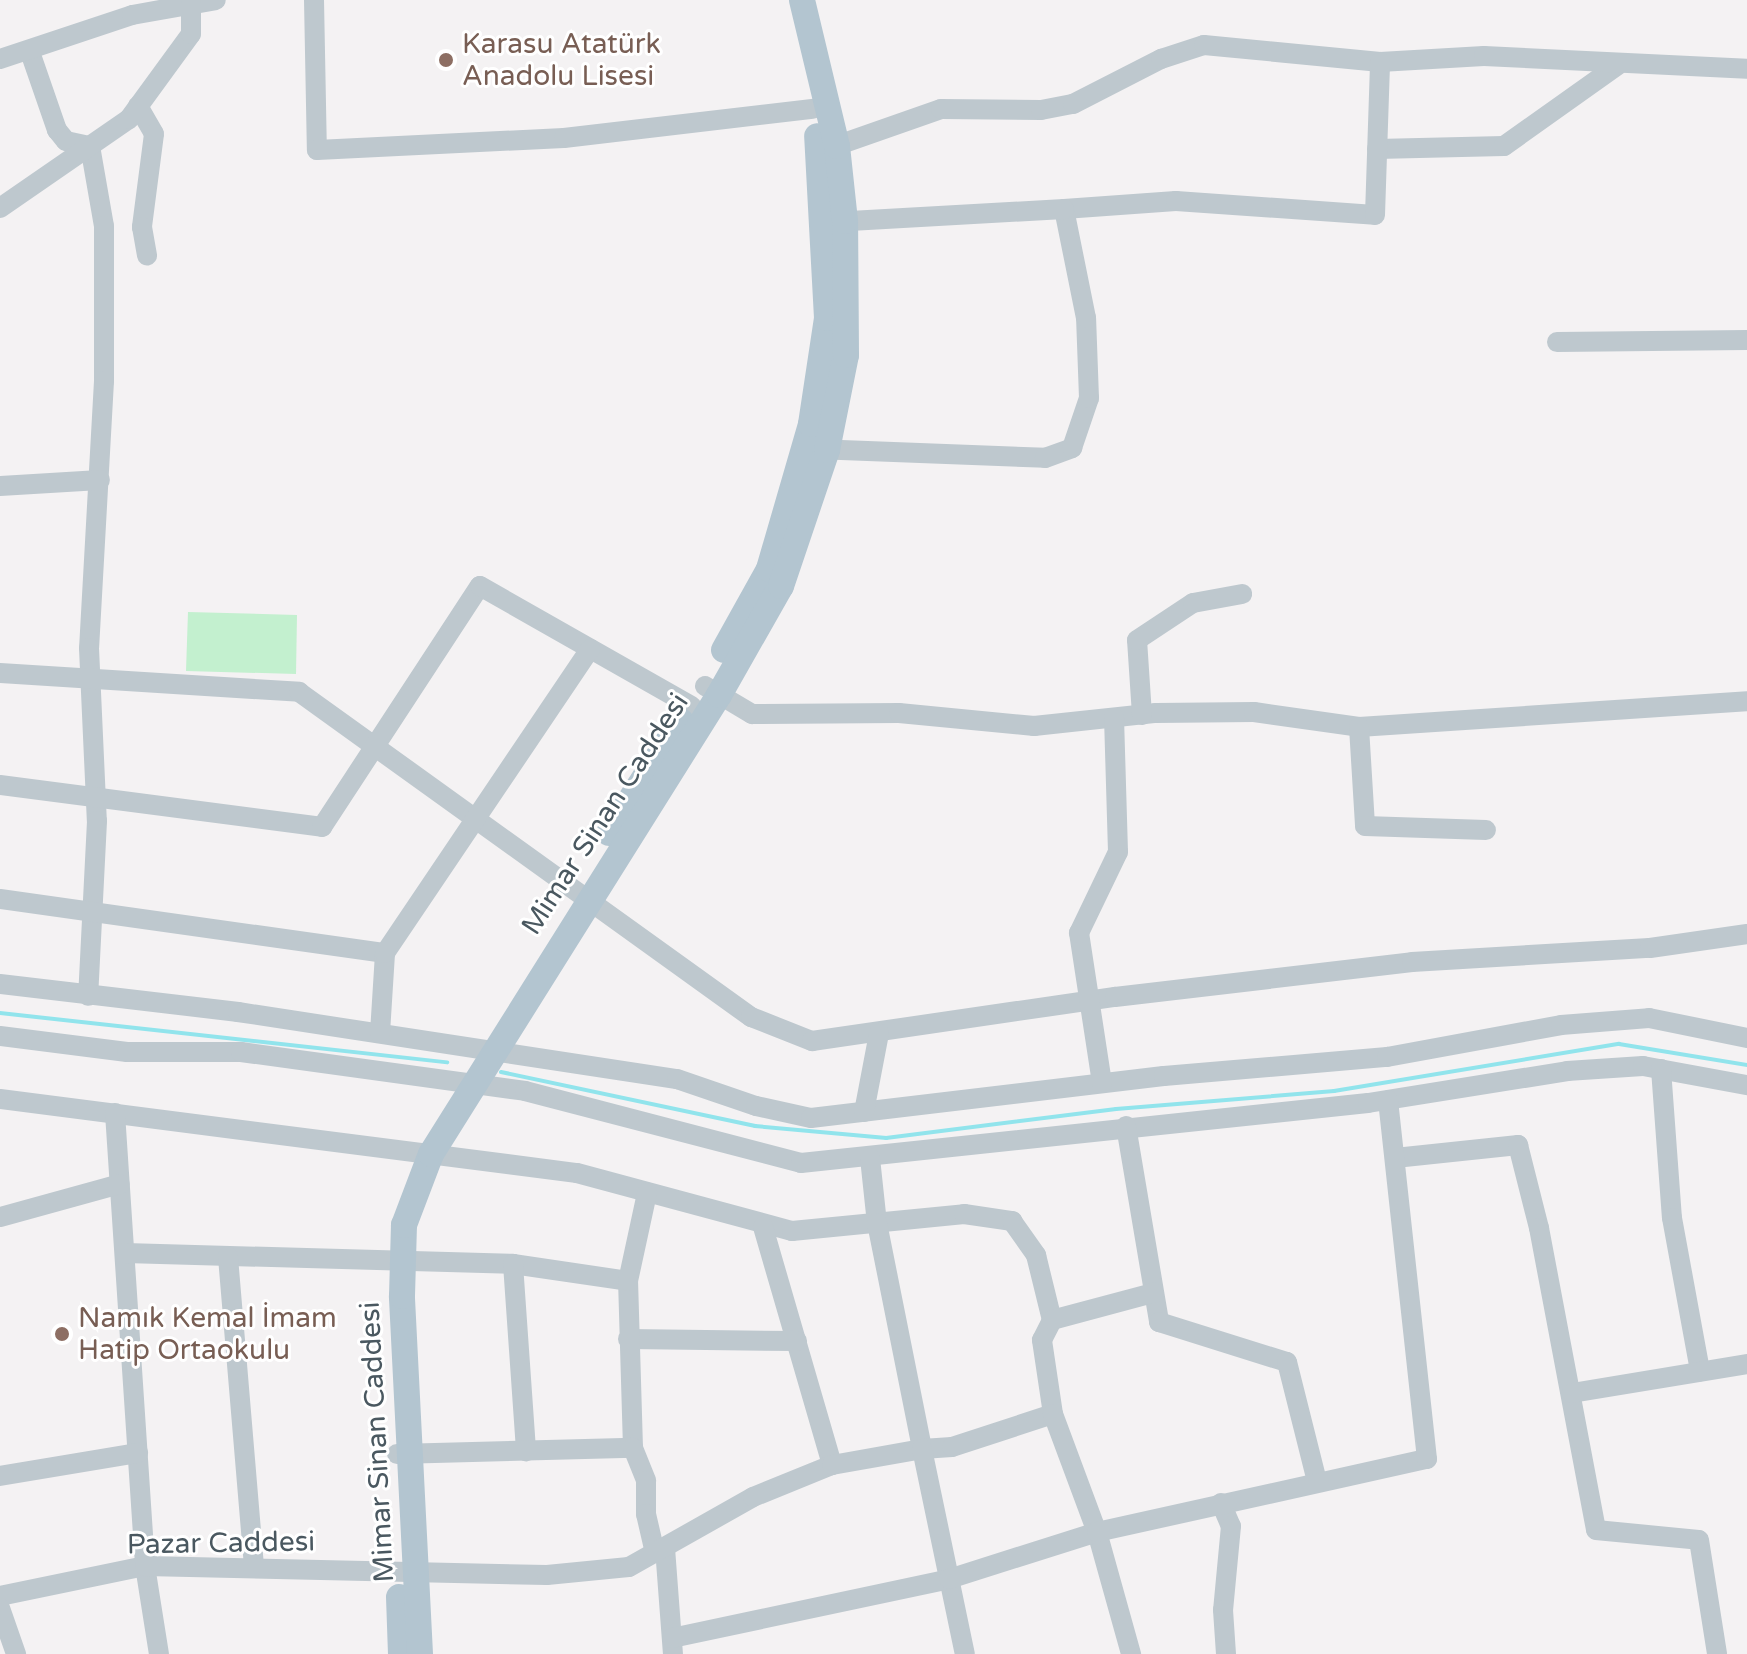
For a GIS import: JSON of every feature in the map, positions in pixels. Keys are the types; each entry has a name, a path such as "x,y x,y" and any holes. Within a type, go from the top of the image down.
{"main road":[{"name":"Mimar Sinan Caddesi","path":"787,0 812,109 828,149"},
{"name":"Mimar Sinan Caddesi","path":"401,1654 406,1571 405,1454 390,1227 464,1084 705,696 769,569 815,449 835,222 828,149 802,0"},
{"name":"Mimar Sinan Caddesi","path":"406,1571 420,1654"}],"street":[{"path":"0,59 30,52 132,15 216,0"},
{"path":"314,0 317,150 564,138 812,109"},
{"path":"0,208 129,119 191,34 191,3"},
{"path":"828,149 941,109 1041,110 1073,104 1161,59 1204,45 1380,62 1484,56 1747,69"},
{"path":"30,52 57,130 66,141 90,146"},
{"path":"835,222 1176,201 1375,215 1380,62"},
{"path":"1377,149 1504,146 1618,65"},
{"path":"138,106 154,134 142,227 147,256"},
{"path":"88,996 95,910 96,797 91,679 100,480 104,226 90,146"},
{"path":"815,449 1045,458 1072,448 1089,385 1086,318 1064,209"},
{"path":"1557,342 1747,340"},
{"path":"0,486 100,480"},
{"path":"0,785 322,827 480,586 590,649 752,714 899,713 1034,726 1142,715 1254,712 1359,727 1747,701"},
{"path":"1142,715 1137,640 1193,603 1242,594"},
{"path":"380,1033 385,953 590,649"},
{"path":"0,673 299,692 578,898 751,1017 812,1041 1086,1001 1412,962 1650,948 1747,934"},
{"path":"1102,1083 1086,1001 1079,933 1118,852 1114,718"},
{"path":"1359,727 1365,826 1486,830"},
{"path":"0,899 385,953"},
{"path":"0,984 380,1033 483,1053 677,1079 756,1106 811,1118 1102,1083 1387,1057 1561,1025 1649,1018 1747,1038"},
{"path":"864,1112 879,1033"},
{"path":"0,1036 127,1052 241,1052 464,1084 585,1104 801,1163 1388,1100 1567,1071 1661,1069 1747,1085"},
{"path":"1661,1069 1672,1218 1700,1371"},
{"path":"0,1099 577,1173 763,1227 792,1231 964,1214 1012,1221 1036,1255 1052,1320 1042,1340 1053,1414 1097,1532 1131,1654"},
{"path":"647,1193 628,1281 633,1448 646,1481 646,1514 660,1551 673,1646 949,1579 1097,1532 1427,1459 1388,1100"},
{"path":"115,1113 145,1566 159,1654"},
{"path":"1126,1126 1159,1322 1287,1362 1317,1481"},
{"path":"1395,1158 1518,1145 1572,1393 1596,1530 1699,1540 1717,1654"},
{"path":"870,1158 877,1223 965,1654"},
{"path":"0,1217 120,1184"},
{"path":"763,1227 832,1465"},
{"path":"125,1253 392,1264 513,1264 628,1281"},
{"path":"228,1257 254,1567"},
{"path":"513,1264 526,1452"},
{"path":"1052,1320 1153,1293"},
{"path":"628,1339 797,1341"},
{"path":"1572,1393 1747,1364"},
{"name":"Pazar Caddesi","path":"0,1596 145,1566 547,1575 629,1567 753,1497 832,1465 922,1449 952,1447 1053,1414"},
{"path":"405,1454 633,1448"},
{"path":"0,1476 138,1453"},
{"path":"1221,1503 1231,1526 1223,1610 1226,1654"},
{"path":"0,1608 16,1654"}],"green space":[{"path":"188,612 297,615 296,674 186,671"}],"waterway":[{"path":"0,1013 447,1062"},
{"path":"501,1072 755,1126 886,1138 1116,1109 1334,1091 1619,1044 1747,1065"}],"place":[{"name":"Karasu Atatürk Anadolu Lisesi","path":"446,60"},
{"name":"Namık Kemal İmam Hatip Ortaokulu","path":"62,1334"}]}
